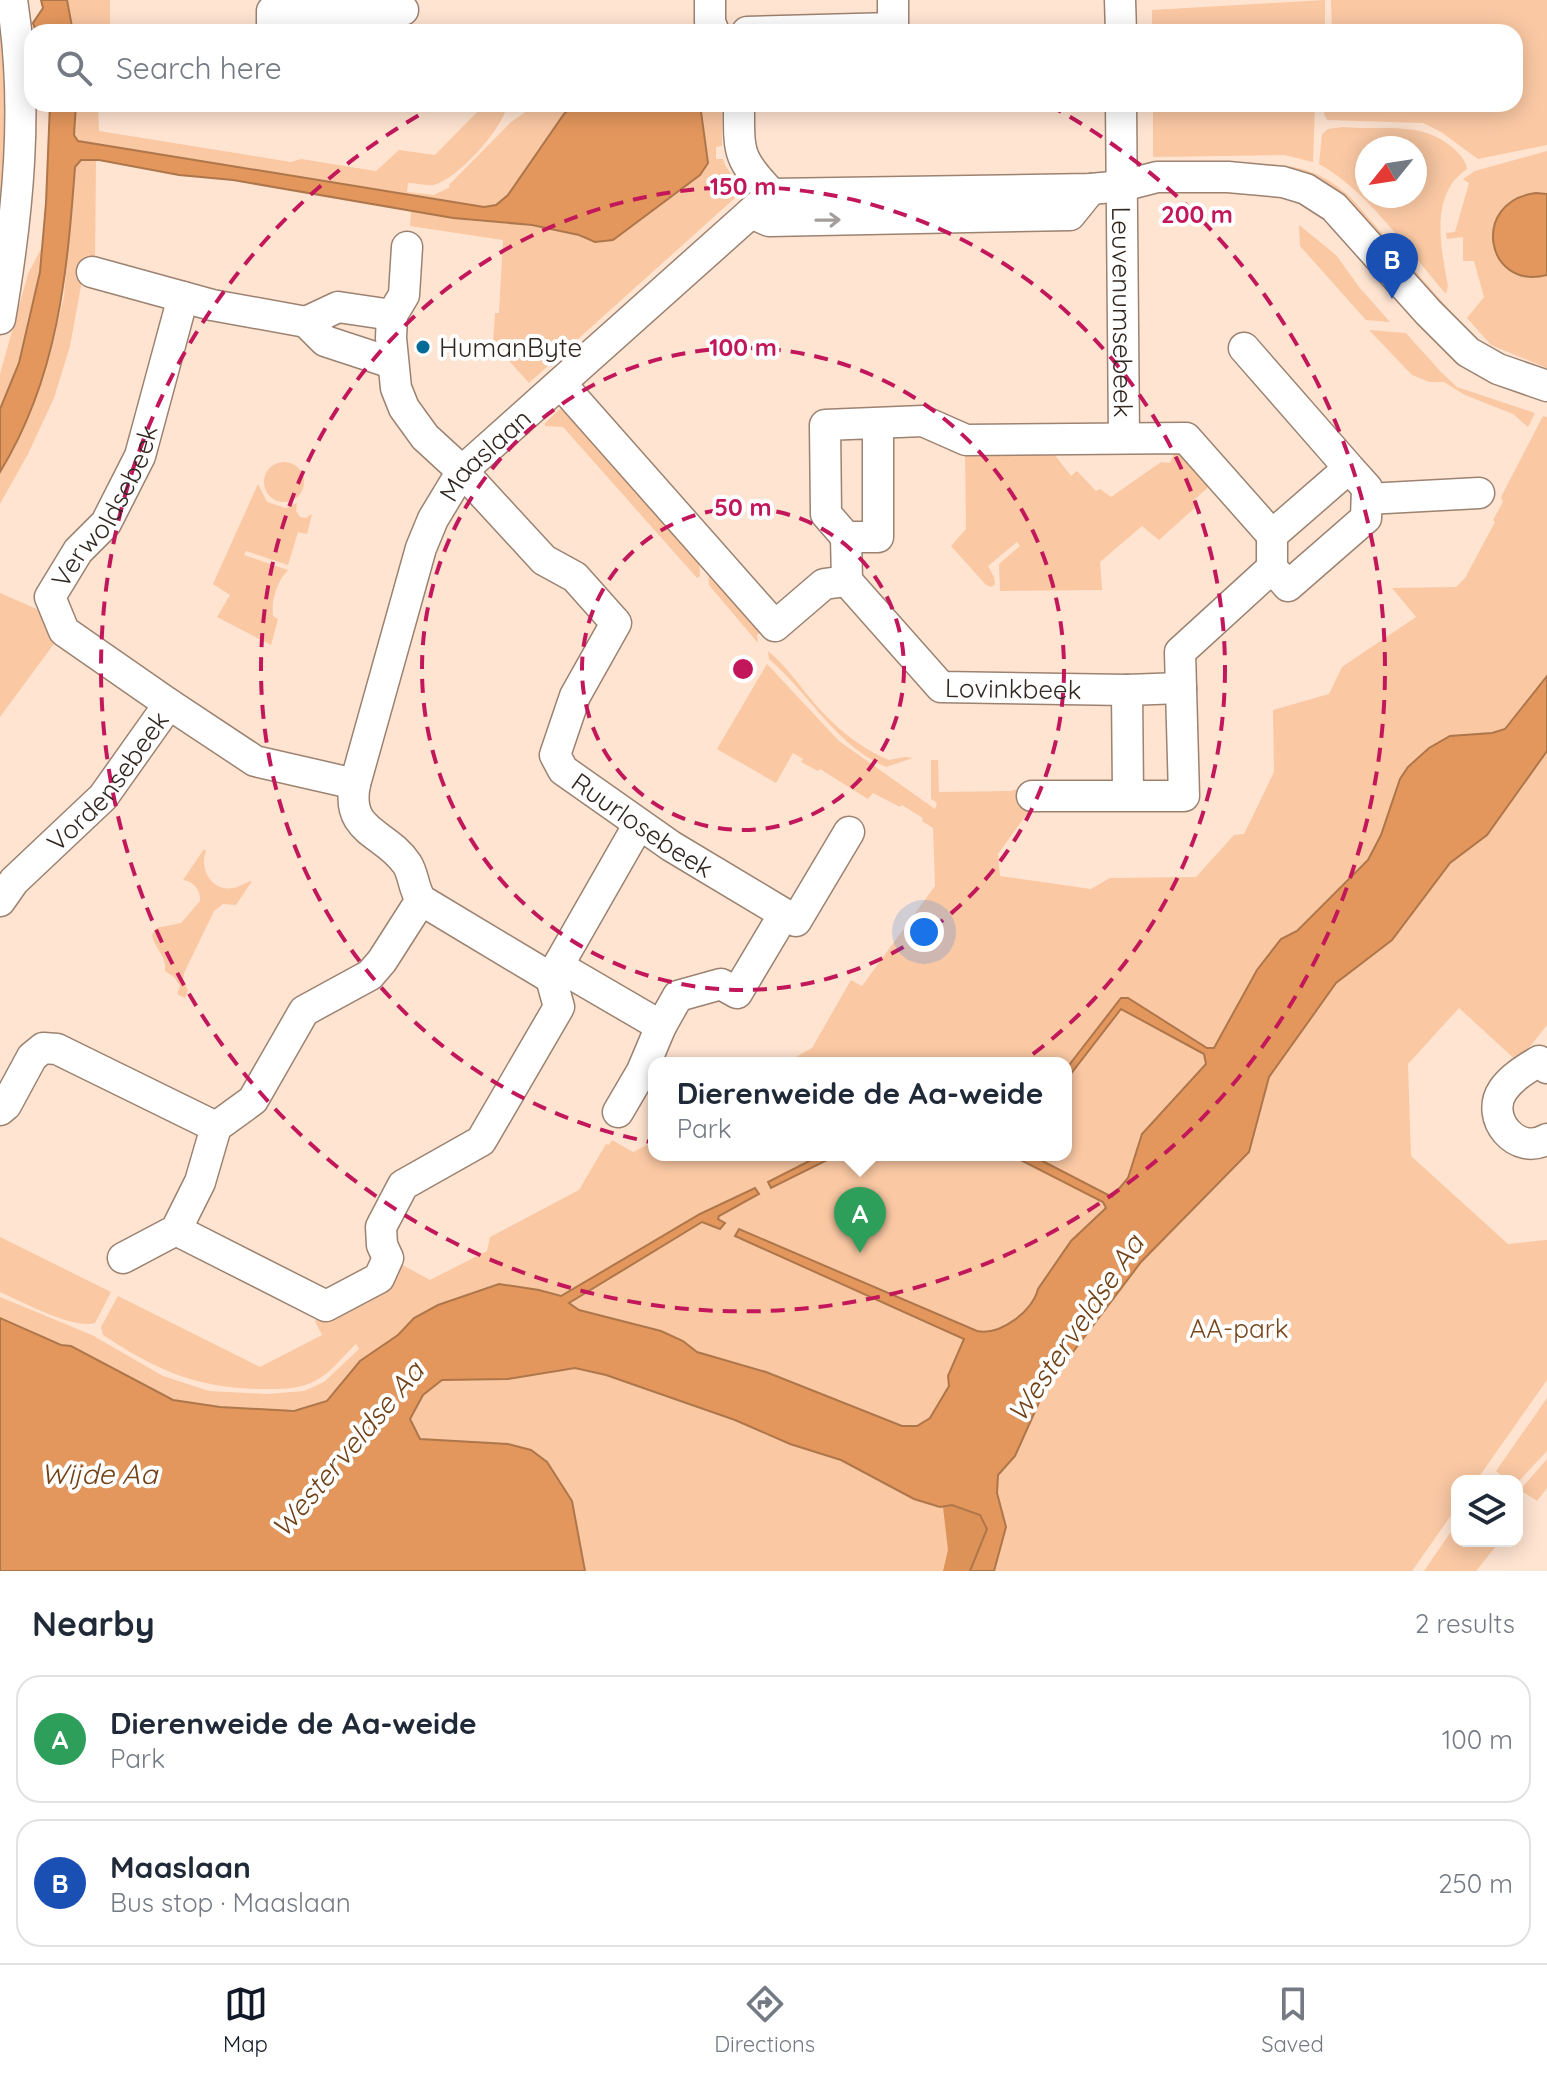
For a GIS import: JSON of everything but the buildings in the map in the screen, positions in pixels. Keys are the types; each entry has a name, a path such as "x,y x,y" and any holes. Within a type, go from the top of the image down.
{"street":[{"path":"0,319 14,238 19,162 20,87 12,0"},
{"path":"710,0 711,24"},
{"path":"893,0 893,24"},
{"path":"1120,0 1121,24"},
{"path":"272,24 272,11 401,14"},
{"path":"739,112 741,156 762,204 1091,189 1122,186 1157,177 1228,177 1283,182 1306,189 1334,207 1468,352 1490,365 1547,386"},
{"name":"Leuvenumsebeek","path":"1121,112 1124,438"},
{"path":"1122,186 1145,194 1227,191 1274,196 1305,206 1326,219 1361,253 1458,364 1472,374 1547,399"},
{"name":"Maaslaan","path":"355,784 421,548 433,519 462,471 762,204"},
{"path":"407,247 404,295 392,315 392,363 396,388 408,415 425,437 462,471"},
{"path":"92,272 212,305 306,322 325,341 392,363"},
{"name":"Verwoldsebeek","path":"169,704 64,631 50,597 78,551 106,523 140,456 183,297"},
{"path":"306,322 338,307 392,315"},
{"path":"561,384 775,626 824,584 847,581 846,537 826,514 825,425 923,421 966,440 1186,438 1272,535 1272,568 1288,586 1366,518 1367,488 1244,348"},
{"path":"846,537 878,537 878,423"},
{"path":"1272,535 1349,468"},
{"name":"Ruurlosebeek","path":"462,471 544,560 575,577 616,623 575,696 555,755 563,770 671,846 784,914"},
{"path":"1367,499 1479,493"},
{"path":"1032,796 1184,796 1180,652 1272,568"},
{"name":"Lovinkbeek","path":"847,581 941,687 1181,688"},
{"path":"1127,690 1128,794"},
{"name":"Vordensebeek","path":"0,901 14,881 103,797 169,704 255,761 355,784"},
{"path":"355,784 352,800 354,812 406,862 421,900 661,1026"},
{"path":"176,1230 326,1306 379,1278 388,1258 382,1245 381,1227 403,1185 481,1141 559,1007 554,972 639,824"},
{"path":"618,1112 642,1071 678,996 721,984 737,993 784,914 796,921 849,832"},
{"path":"123,1258 176,1230 200,1182 216,1127 253,1100 304,1011 370,975 421,900"},
{"path":"0,1110 6,1105 32,1057 43,1048 57,1049 216,1127"},
{"path":"1544,1057 1515,1077 1502,1092 1496,1108 1499,1123 1509,1135 1524,1143 1547,1139"}],"green space":[{"path":"67,0 110,0 110,24 72,24"},
{"path":"1325,0 1325,24 1152,24 1152,10"},
{"path":"1331,0 1547,0 1547,145 1478,159 1423,123 1327,120 1324,114 1523,112 1523,24 1332,24"},
{"path":"2,18 6,153 0,238 0,25"},
{"path":"75,112 98,112 99,131 291,162 301,159 376,171 399,150 435,155 477,112 505,112 489,139 454,174 433,185 408,183 407,192 434,195 450,187 511,122 525,112 566,112 508,195 496,205 484,207 77,141 74,135"},
{"path":"701,112 722,112 722,146 716,147 716,159 723,159 736,181 736,197 529,383 493,343 495,313 499,313 503,240 410,226 411,211 548,228 595,242 642,219 700,175 708,163"},
{"path":"1153,112 1315,112 1313,162 1284,155 1153,157"},
{"path":"1343,127 1414,130 1441,139 1462,158 1467,169 1447,192 1442,207 1441,239 1448,286 1446,294 1373,208 1427,208 1427,136 1355,136 1355,191 1319,164 1322,134 1328,129"},
{"path":"1547,151 1547,194 1523,196 1506,206 1497,221 1494,238 1498,255 1508,268 1524,276 1547,275 1547,368 1491,345 1467,318 1484,297 1474,261 1463,261 1463,237 1447,239 1446,233 1455,232 1469,183 1463,179 1475,171"},
{"path":"81,160 96,160 95,261 83,275 70,346 54,398 0,504 0,472 27,419 52,348 64,296 75,166"},
{"path":"1247,164 1291,166 1316,174 1340,189 1473,337 1349,208"},
{"path":"1299,225 1336,255 1390,322 1366,320 1300,246"},
{"path":"43,245 29,329 0,409 0,374 28,274"},
{"path":"1369,330 1406,333 1457,387 1535,413 1528,427 1513,414 1465,395 1444,382 1429,382 1412,375"},
{"path":"563,406 699,557 700,576 697,578 563,427 545,426"},
{"name":"AA-park","path":"1543,416 1547,417 1547,1025 1518,1062 1459,1008 1408,1064 1411,1156 1508,1244 1547,1240 1547,1380 1480,1475 1451,1475 1451,1516 1412,1571 561,1571 421,1444 361,1361 331,1398 313,1407 251,1410 206,1406 160,1395 71,1346 61,1345 0,1318 0,1297 92,1335 163,1376 209,1391 267,1394 304,1391 324,1382 359,1349 356,1344 326,1374 308,1384 281,1389 236,1388 195,1380 158,1367 103,1335 101,1327 118,1296 260,1367 322,1335 315,1321 387,1283 399,1263 430,1280 487,1251 490,1237 579,1190 606,1144 609,1145 612,1140 633,1152 648,1144 648,1161 1072,1161 1072,1057 796,1057 812,1048 851,980 862,986 935,886 933,828 902,805 900,807 873,793 868,799 820,769 818,771 801,762 803,759 793,753 776,783 717,749 767,664 839,741 935,809 937,803 931,799 931,760 938,760 939,792 1011,791 1023,787 1032,807 998,854 1000,876 1091,889 1110,878 1196,877 1234,835 1244,834 1274,772 1273,710 1329,694 1342,667 1416,617 1392,588 1456,587 1465,578 1503,502 1501,497"},
{"path":"1177,446 1214,482 1195,499 1199,504 1159,540 1142,526 1100,562 1102,590 1000,591 999,564 1020,546 1017,542 988,566 995,584 991,587 951,546 966,529 965,449 1054,454 1071,476 1077,471 1096,491 1100,489 1111,497 1161,462 1170,463"},
{"path":"284,462 298,468 304,482 298,496 284,502 270,496 264,482 270,468"},
{"path":"258,484 267,502 286,508 297,503 296,511 300,517 306,518 312,514 307,534 298,532 288,565 246,551 244,555 288,570 274,598 273,616 278,619 271,645 217,617 230,595 213,584"},
{"path":"708,568 764,629 757,635 758,643 709,585"},
{"path":"0,593 39,610 42,620 49,618 56,641 0,717"},
{"path":"768,651 827,717 856,742 889,760 913,758 886,767 868,757 837,732 769,659"},
{"path":"204,849 204,865 213,883 233,888 252,881 236,905 223,904 214,911 184,973 183,981 188,990 185,998 177,994 180,986 165,971 164,961 152,935 156,928 181,923 200,901 196,887 183,880"},
{"path":"0,1237 111,1292 95,1323 61,1319 0,1292"},
{"path":"1547,1398 1547,1451 1523,1477 1501,1475 1496,1471"},
{"path":"1547,1459 1547,1488 1537,1501 1523,1492 1523,1487"},
{"path":"1451,1532 1451,1547 1495,1547 1476,1571 1424,1571"}],"shaded area":[{"path":"952,1505 981,1515 987,1529 970,1571 943,1571 948,1550 943,1507"}],"water":[{"path":"41,0 67,0 72,24 33,24 43,8"},
{"path":"50,112 75,112 74,135 78,141 484,207 496,205 508,195 566,112 701,112 708,163 700,175 613,240 595,242 579,235 532,225 453,218 233,180 81,160 75,167 63,286 47,362 20,436 0,472 0,409 19,363 40,272"},
{"path":"1536,193 1547,194 1547,275 1526,276 1510,270 1499,258 1494,243 1494,227 1501,211 1515,199"},
{"path":"1547,676 1547,751 1487,835 1450,863 1392,940 1336,983 1269,1077 1249,1152 1141,1262 1045,1389 1015,1456 998,1475 997,1493 1006,1527 994,1571 970,1571 987,1529 980,1515 952,1505 940,1507 914,1499 841,1460 606,1375 575,1368 508,1379 442,1380 423,1395 410,1419 420,1439 508,1444 531,1450 547,1462 572,1501 585,1571 0,1571 0,1318 61,1345 71,1346 173,1400 220,1407 294,1411 327,1401 360,1361 398,1335 414,1318 438,1305 499,1284 561,1296 700,1214 755,1188 759,1194 719,1216 718,1219 725,1223 720,1229 702,1222 569,1303 579,1310 661,1331 683,1341 697,1352 766,1372 902,1426 917,1426 930,1418 949,1386 948,1376 964,1339 735,1236 739,1229 977,1331 986,1332 1005,1326 1030,1306 1071,1241 1106,1208 1103,1202 1023,1161 1043,1161 1112,1197 1128,1178 1142,1134 1206,1064 1204,1054 1121,1009 1072,1072 1072,1061 1121,998 1128,998 1207,1048 1214,1048 1257,970 1281,939 1297,931 1368,860 1381,835 1400,779 1408,767 1429,748 1450,736 1505,729"},
{"path":"809,1161 825,1161 771,1188 768,1182"}],"place":[{"name":"Maaslaan","path":"1392,299"},
{"name":"HumanByte","path":"423,347"},
{"name":"Dierenweide de Aa-weide","path":"860,1253"}],"water label":[{"name":"Westerveldse Aa","path":"1075,1328"},
{"name":"Westerveldse Aa","path":"347,1449"},
{"name":"Wijde Aa","path":"99,1473"}]}
